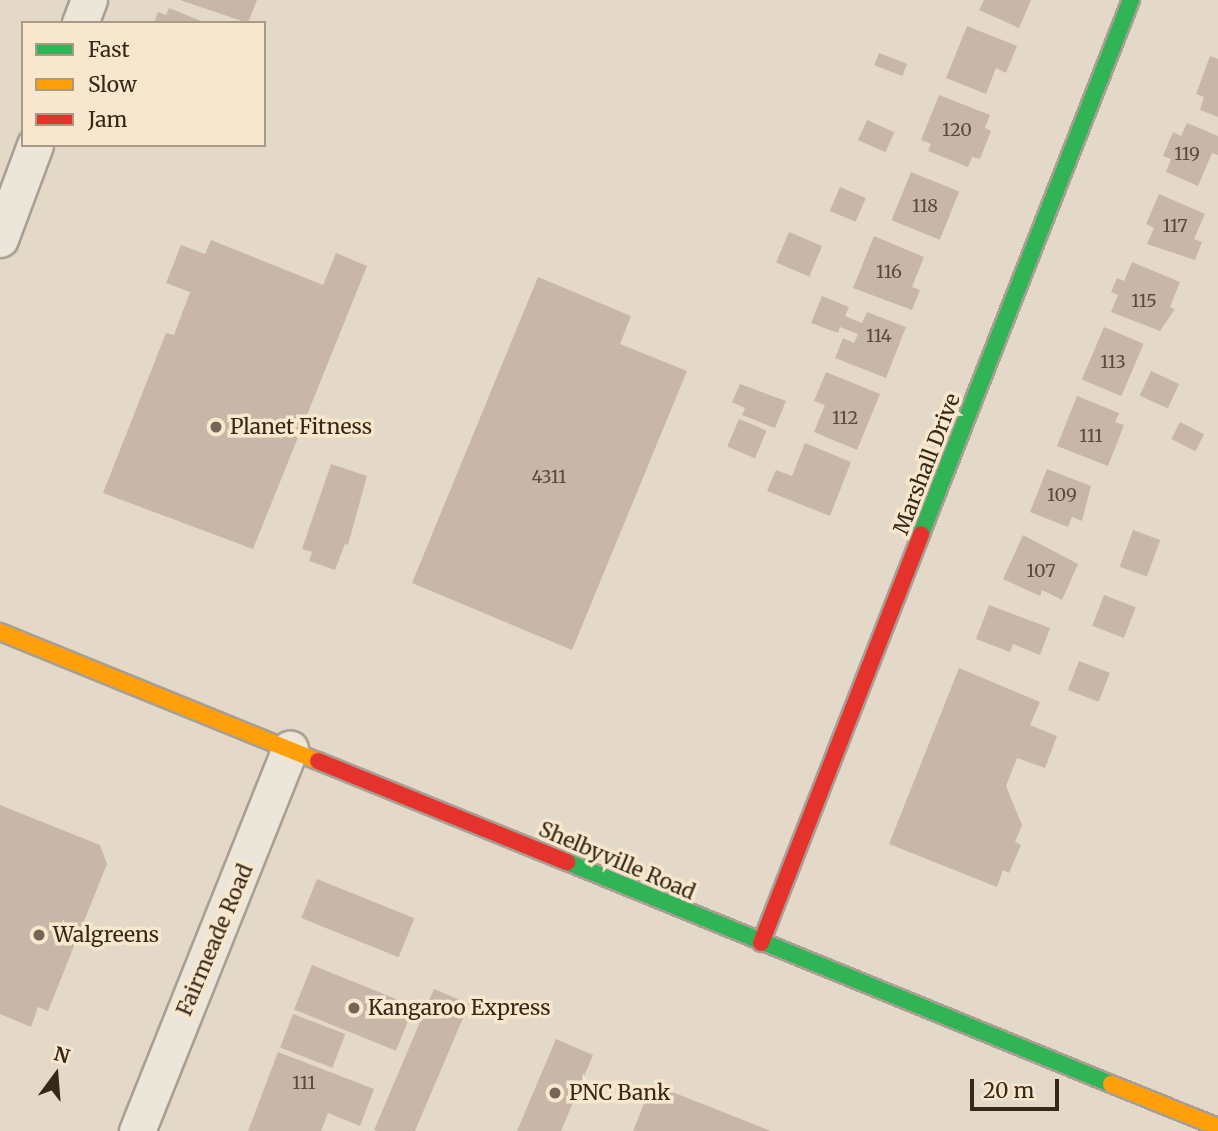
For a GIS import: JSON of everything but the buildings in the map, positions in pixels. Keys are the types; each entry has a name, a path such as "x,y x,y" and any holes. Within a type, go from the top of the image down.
{"main road":[{"name":"Marshall Drive","path":"761,943 1131,0"},
{"name":"Shelbyville Road","path":"0,632 1218,1127"}],"street":[{"path":"81,21 89,0"},
{"path":"0,239 35,147"},
{"name":"Fairmeade Road","path":"137,1131 290,748"}],"traffic: fast":[{"path":"921,534 1131,0"},
{"path":"567,862 1111,1084"}],"traffic: slow":[{"path":"0,632 318,761"},
{"path":"1111,1084 1218,1127"}],"traffic: jam":[{"path":"761,943 921,534"},
{"path":"318,761 567,862"}],"place":[{"name":"Planet Fitness","path":"216,427"},
{"name":"Walgreens","path":"39,935"},
{"name":"Kangaroo Express","path":"354,1008"},
{"name":"PNC Bank","path":"555,1093"}]}
